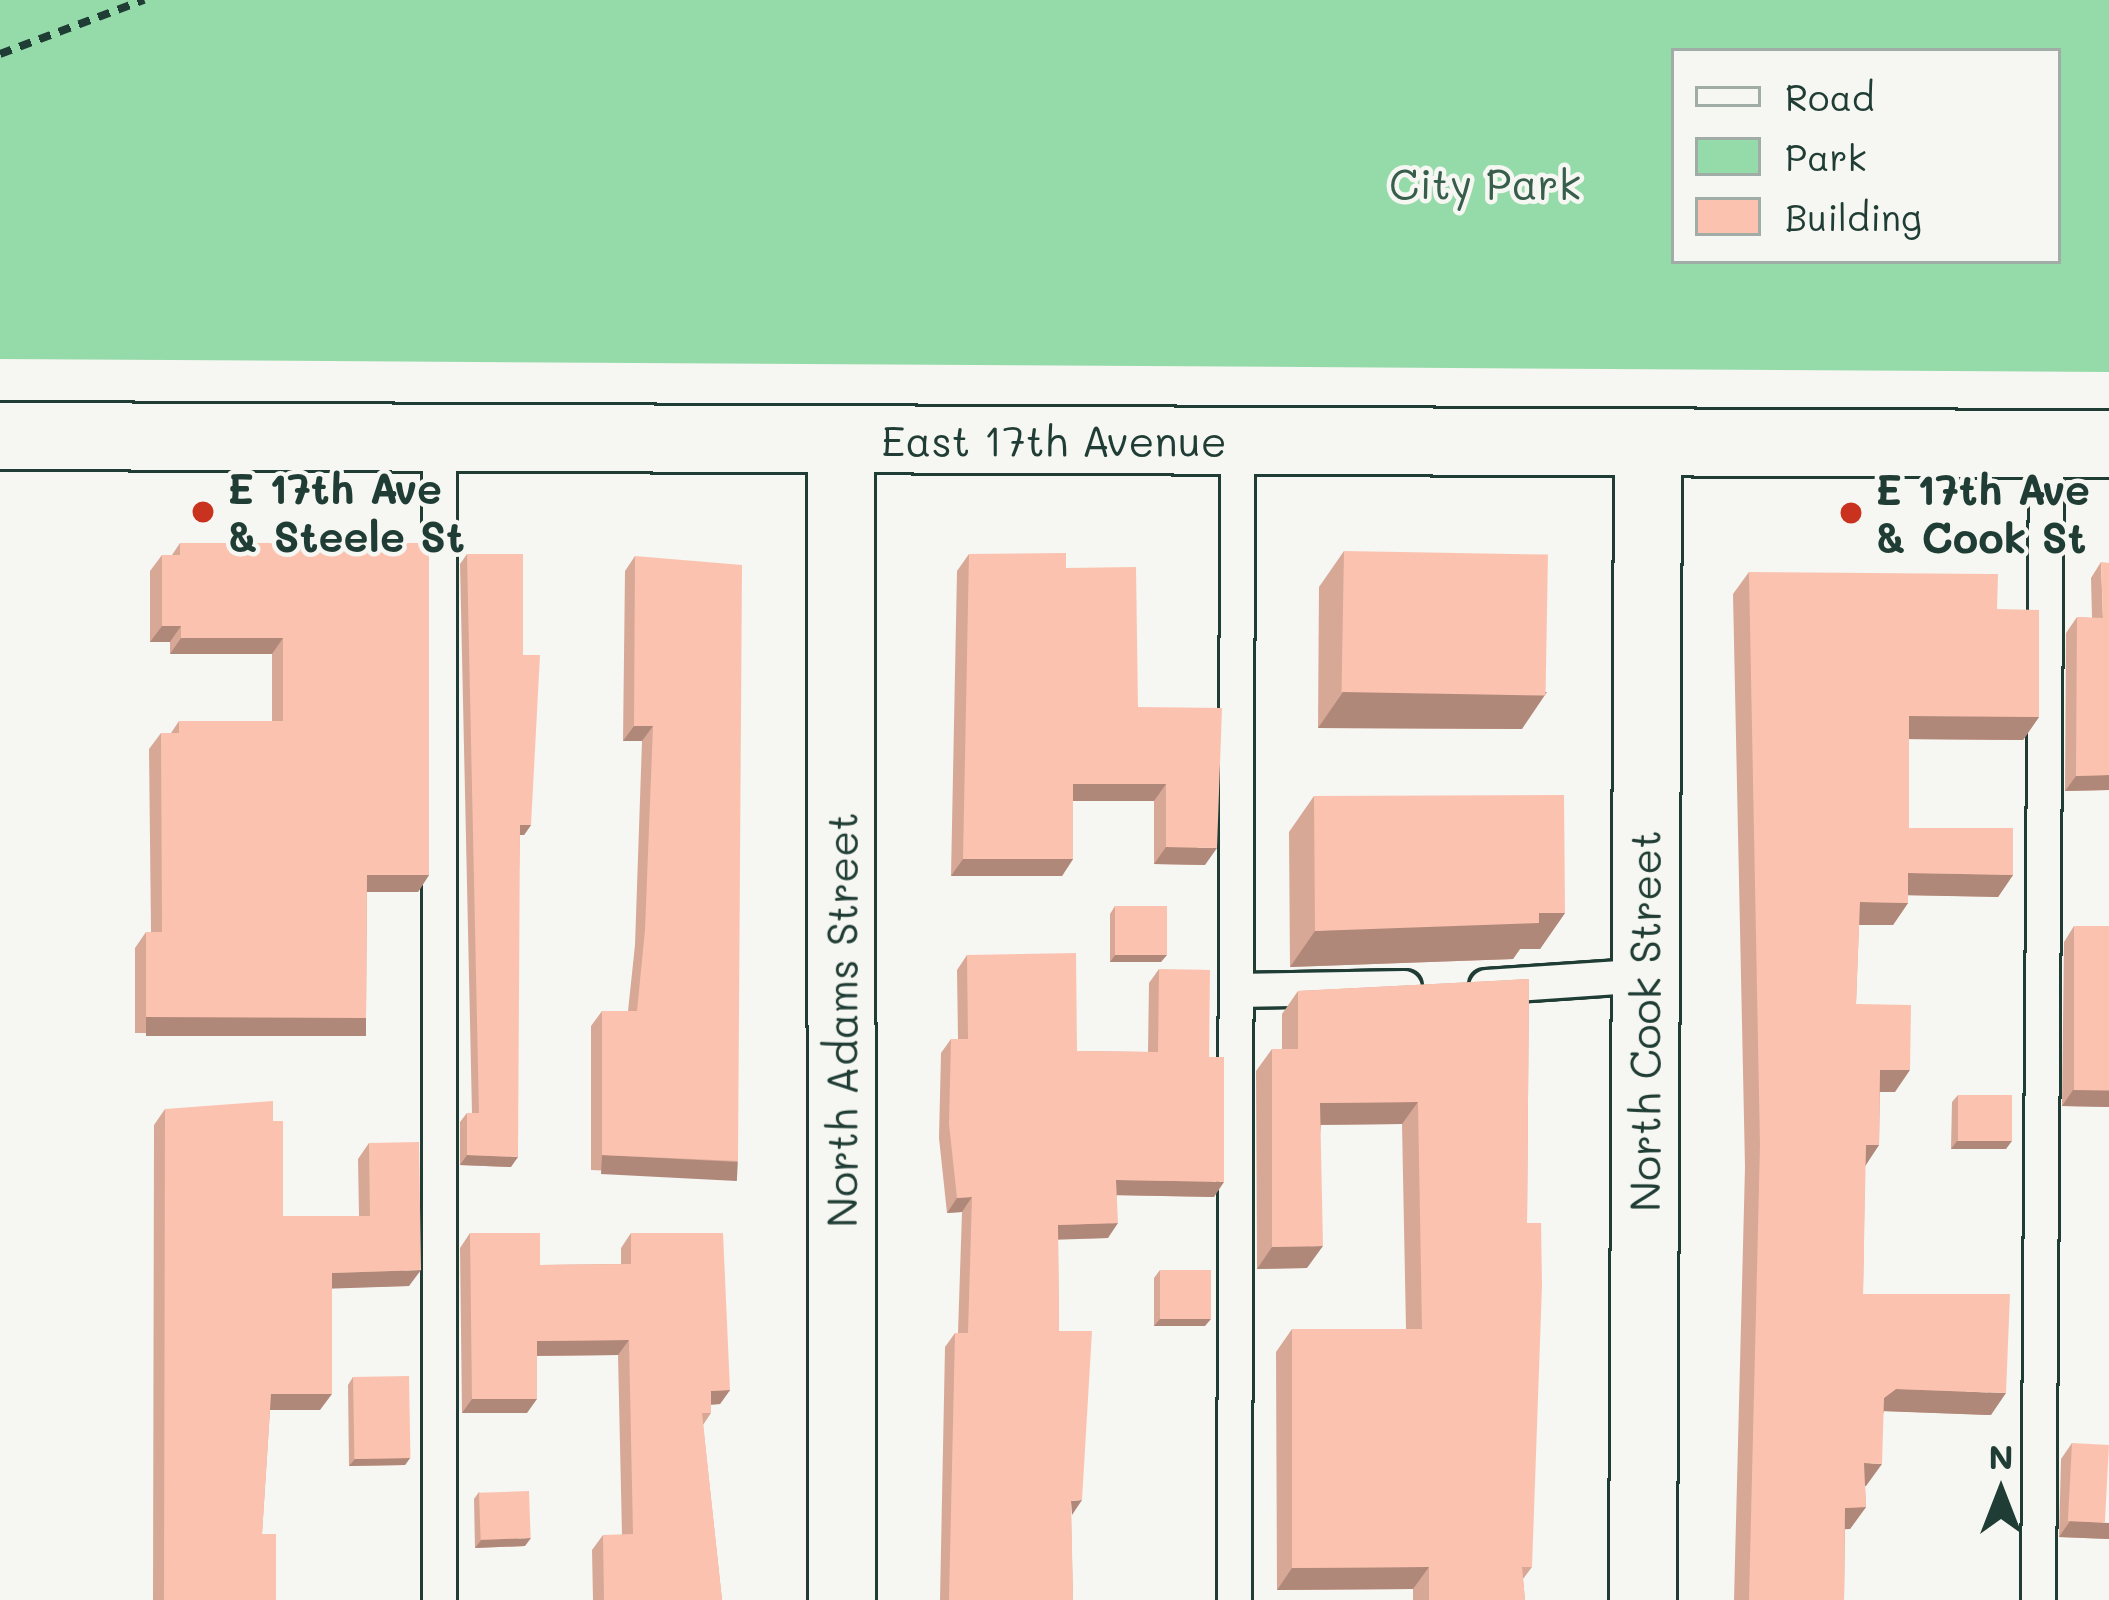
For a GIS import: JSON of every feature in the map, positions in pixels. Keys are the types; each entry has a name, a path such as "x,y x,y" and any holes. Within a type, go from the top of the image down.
{"street":[{"name":"East 17th Avenue","path":"0,436 2078,444"},
{"name":"North Adams Street","path":"841,441 842,1600"},
{"name":"North Cook Street","path":"1643,1600 1648,442"}],"lane":[{"path":"439,438 439,1600"},
{"path":"1234,1600 1237,442"},
{"path":"2038,1600 2078,444"},
{"path":"1236,990 1646,975"}],"path":[{"path":"0,54 144,0"}],"green space":[{"name":"City Park","path":"0,0 2109,0 2109,372 0,359"}],"building":[{"path":"180,543 429,543 429,875 367,875 366,1018 146,1017 146,932 162,932 161,733 179,733 179,721 283,721 283,638 181,638 181,626 162,626 162,555 180,555"},
{"path":"1344,551 1548,555 1546,696 1342,692"},
{"path":"1066,553 1066,568 1136,567 1138,707 1222,708 1217,848 1166,847 1166,784 1073,784 1073,859 963,859 969,554"},
{"path":"467,554 523,554 523,655 540,655 531,825 520,825 518,1157 467,1155 467,1113 479,1113"},
{"path":"635,556 742,565 738,1161 602,1155 602,1011 637,1011 645,930 653,726 634,726"},
{"path":"2101,562 2109,563 2109,775 2076,776 2077,617 2103,618"},
{"path":"1749,572 1998,574 1997,609 2039,610 2039,717 1909,716 1909,828 2013,828 2013,875 1908,873 1908,903 1860,902 1856,1004 1911,1005 1910,1070 1880,1070 1879,1145 1866,1145 1863,1294 2010,1294 2006,1393 1896,1389 1884,1398 1882,1464 1864,1463 1866,1507 1845,1508 1844,1600 1749,1600 1760,1145"},
{"path":"1564,795 1565,913 1539,913 1539,923 1315,931 1314,796"},
{"path":"1115,906 1167,906 1167,955 1115,955"},
{"path":"2074,926 2109,926 2109,1090 2074,1090"},
{"path":"1076,953 1077,1051 1158,1052 1159,969 1210,970 1209,1057 1224,1057 1224,1182 1116,1180 1118,1223 1058,1225 1059,1331 1092,1331 1082,1500 1071,1501 1073,1600 949,1600 955,1333 968,1333 972,1197 957,1198 949,1124 951,1039 968,1039 967,955"},
{"path":"1529,979 1527,1223 1541,1223 1542,1285 1532,1567 1522,1567 1525,1600 1429,1600 1429,1567 1292,1568 1292,1329 1422,1329 1418,1102 1320,1103 1323,1246 1272,1247 1272,1049 1298,1049 1298,991"},
{"path":"1958,1095 2012,1095 2012,1141 1958,1141"},
{"path":"273,1101 273,1121 283,1121 283,1216 370,1216 369,1143 419,1142 421,1270 332,1273 332,1394 271,1394 262,1534 276,1534 276,1600 164,1600 165,1109"},
{"path":"470,1233 540,1233 540,1265 631,1264 631,1233 723,1233 730,1390 711,1391 711,1413 702,1413 722,1600 604,1600 603,1535 633,1534 629,1340 537,1341 537,1399 472,1399"},
{"path":"1160,1270 1211,1270 1211,1319 1160,1319"},
{"path":"409,1376 410,1458 354,1459 353,1377"},
{"path":"2072,1443 2109,1445 2105,1523 2068,1521"},
{"path":"529,1491 531,1538 481,1540 479,1493"}],"place":[{"name":"E 17th Ave & Steele St","path":"203,512"},
{"name":"E 17th Ave & Cook St","path":"1851,513"}]}
